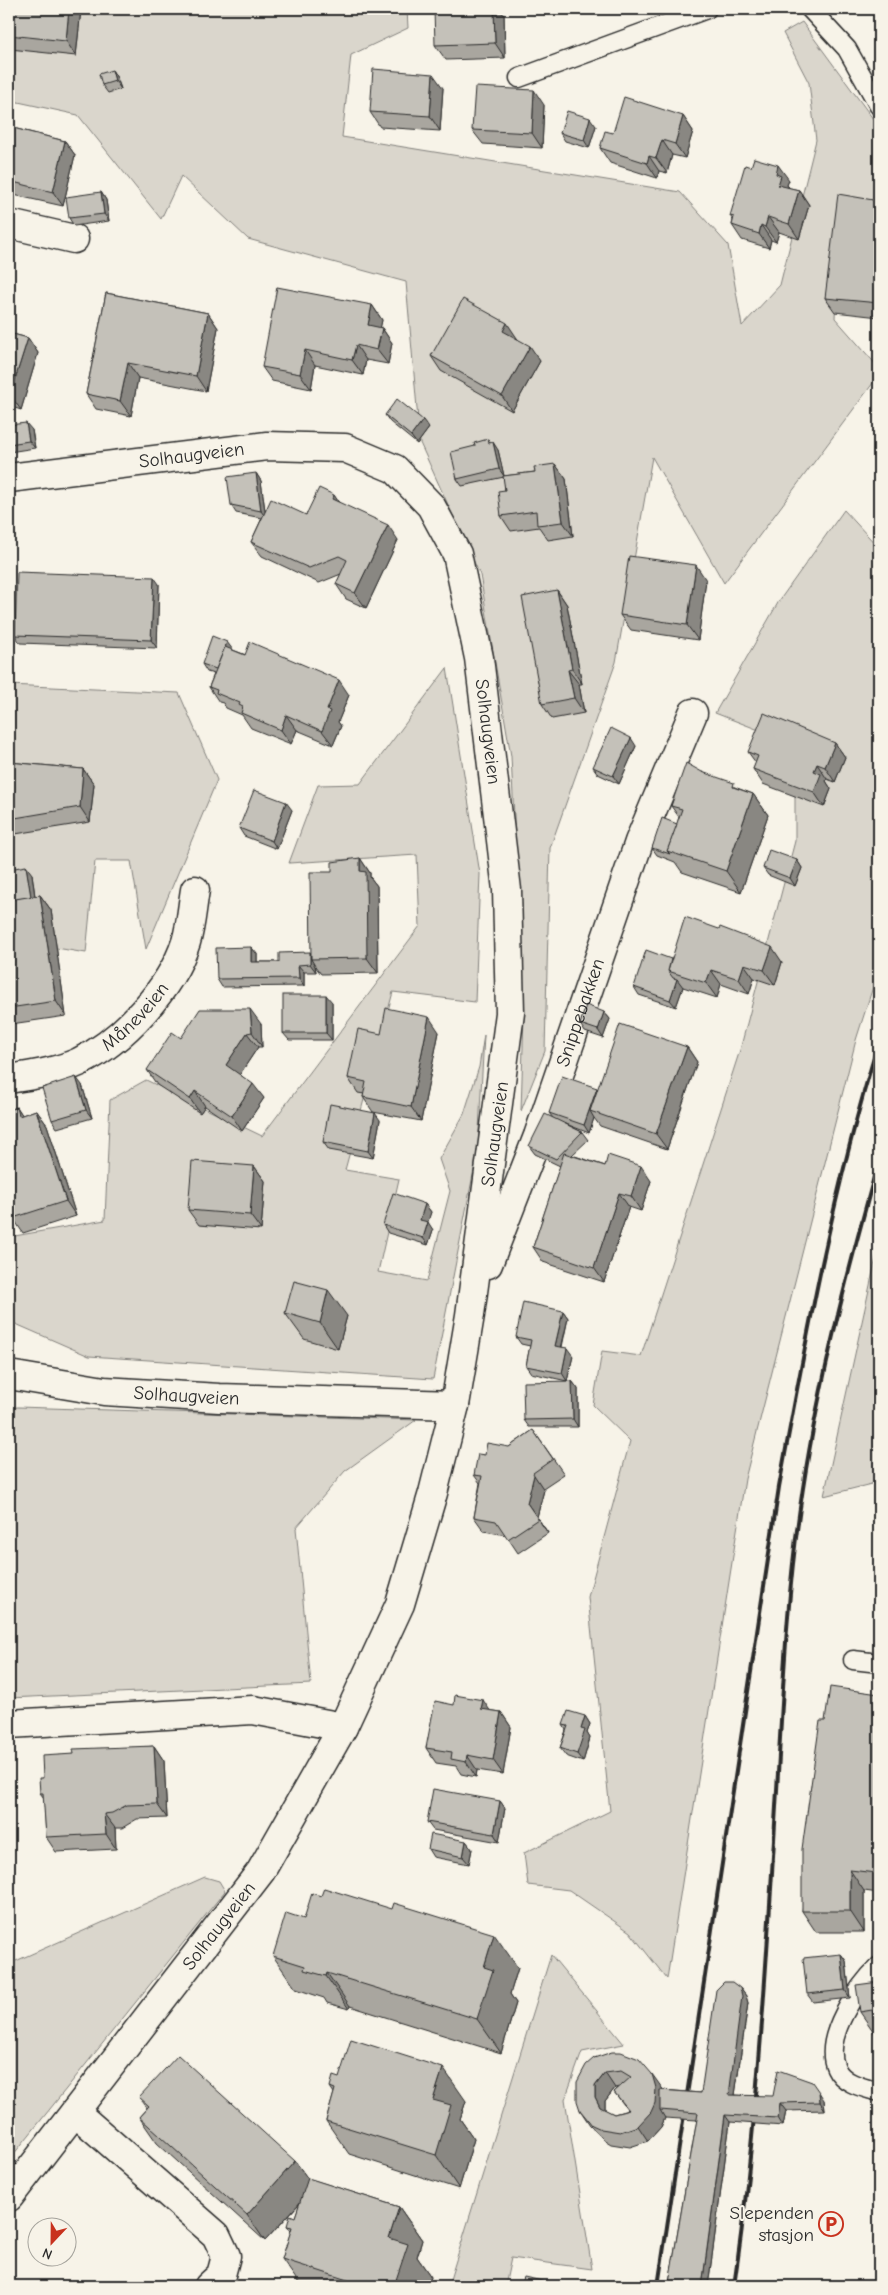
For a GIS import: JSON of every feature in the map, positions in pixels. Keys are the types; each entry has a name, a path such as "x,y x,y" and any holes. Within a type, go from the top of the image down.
{"street":[{"path":"9,224 74,239"},
{"name":"Solhaugveien","path":"9,478 267,446 345,448 395,469 430,506 457,554 479,658 507,890 510,1013 470,1315 455,1405 433,1493 400,1604 343,1727 261,1871 9,2197"},
{"name":"Snippebakken","path":"470,1315 482,1279 538,1136 639,842 693,713"},
{"name":"Måneveien","path":"9,1079 47,1073 78,1062 112,1043 166,983 186,943 195,890"},
{"name":"Solhaugveien","path":"9,1375 104,1391 219,1398 455,1405"},
{"path":"9,1724 254,1710 343,1727"},
{"path":"75,2112 216,2235 226,2256 220,2275 209,2286"}],"lane":[{"path":"519,78 707,9"},
{"path":"810,9 847,49 879,106"},
{"path":"853,1660 879,1663"},
{"path":"879,1966 869,1975 838,2023 833,2050 836,2069 851,2083 879,2092"}],"shaded area":[{"path":"9,9 407,9 408,28 351,55 342,137 680,192 728,245 742,326 780,285 816,140 809,83 783,33 802,22 879,127 879,222 839,222 835,318 879,368 879,375 724,583 652,457 616,662 550,848 545,1051 521,1111 524,1015 511,756 480,575 420,443 406,282 248,239 181,176 161,219 78,115 9,100"},
{"path":"844,510 879,548 879,968 856,1040 745,1479 667,1979 630,1932 569,1890 528,1885 524,1853 610,1811 588,1597 630,1441 593,1405 602,1351 641,1356 740,1050 795,841 795,744 715,713 779,601"},
{"path":"447,668 480,874 475,1002 393,992 345,1170 399,1179 378,1272 427,1281 450,1191 439,1159 464,1114 479,1067 484,1035 478,1149 433,1379 89,1356 9,1321 9,1237 105,1220 110,1100 146,1080 262,1136 420,926 417,855 289,863 318,785 360,784"},
{"path":"9,685 179,693 217,780 146,949 131,861 95,861 86,953 9,940"},
{"path":"879,1244 879,1482 824,1496"},
{"path":"9,1408 416,1420 345,1471 296,1528 311,1684 9,1698"},
{"path":"205,1877 219,1881 225,1891 9,2160 9,1964"},
{"path":"551,1955 624,2044 582,2052 565,2099 592,2269 511,2258 505,2286 448,2286"}],"building":[{"path":"9,9 69,9 66,41 9,35"},
{"path":"434,9 494,9 495,43 435,45"},
{"path":"874,9 879,9 879,25 876,25"},
{"path":"373,69 433,74 430,116 370,112"},
{"path":"112,70 115,81 102,85 99,74"},
{"path":"475,87 534,90 532,133 472,130"},
{"path":"624,97 683,116 675,144 662,140 656,158 649,156 647,163 600,148 605,131 613,133"},
{"path":"567,111 590,118 584,140 560,133"},
{"path":"9,127 65,141 53,192 9,181"},
{"path":"754,158 778,165 776,174 781,176 778,185 799,190 789,224 768,217 765,227 761,225 759,234 732,225 734,217 730,216 745,165 751,167"},
{"path":"101,192 104,214 69,218 66,197"},
{"path":"838,194 879,201 879,303 825,298"},
{"path":"277,287 372,305 368,325 382,328 377,350 356,345 352,360 305,350 300,374 262,367"},
{"path":"106,293 208,313 196,376 128,363 120,401 86,394"},
{"path":"463,299 507,323 503,331 530,346 502,396 431,356"},
{"path":"9,333 28,338 10,395 9,395"},
{"path":"397,399 423,420 411,436 385,415"},
{"path":"26,423 29,441 9,444 9,425"},
{"path":"488,439 489,443 493,442 499,469 457,479 451,452 475,446 474,443"},
{"path":"555,464 563,522 537,525 536,511 501,516 498,491 505,490 503,476 535,472 534,467"},
{"path":"256,473 261,511 231,505 227,477"},
{"path":"319,488 334,495 332,499 388,525 355,593 336,584 347,560 339,556 309,568 251,542 271,499 306,515"},
{"path":"629,556 696,565 687,625 620,615"},
{"path":"17,572 154,577 151,640 15,635"},
{"path":"557,590 572,669 568,670 574,698 542,704 522,597"},
{"path":"212,636 227,642 216,669 202,664"},
{"path":"250,642 339,680 327,710 330,711 322,731 286,715 281,730 241,713 243,707 239,705 240,703 216,693 217,690 209,687 225,647 245,655"},
{"path":"764,713 835,743 825,767 817,764 814,771 821,774 814,792 753,769 758,756 748,752"},
{"path":"611,728 631,738 613,776 593,767"},
{"path":"9,762 83,769 80,807 9,819"},
{"path":"686,763 702,772 734,783 733,787 753,794 726,871 667,851 682,809 671,806"},
{"path":"254,790 286,802 272,841 239,828"},
{"path":"662,818 677,824 667,851 670,854 652,848"},
{"path":"769,850 797,860 790,878 763,868"},
{"path":"360,858 360,871 366,872 367,958 311,959 310,872 332,872 332,862"},
{"path":"26,866 31,897 11,900 9,869"},
{"path":"40,895 56,1001 9,1008 9,900"},
{"path":"685,917 719,929 720,927 772,947 764,970 744,964 739,979 711,970 706,983 668,971"},
{"path":"251,947 251,962 279,962 279,953 310,952 310,964 298,965 299,978 217,979 216,948"},
{"path":"646,950 671,959 668,971 673,978 677,979 670,1000 634,987"},
{"path":"283,995 326,995 326,1033 283,1033"},
{"path":"586,1005 604,1012 598,1030 580,1024"},
{"path":"386,1008 429,1017 411,1107 363,1097 366,1082 348,1078 358,1029 381,1034"},
{"path":"200,1009 250,1009 252,1032 247,1033 226,1065 253,1084 232,1116 195,1091 190,1099 147,1070 172,1032 181,1038"},
{"path":"620,1024 687,1047 656,1134 590,1111"},
{"path":"562,1076 597,1088 584,1125 549,1113"},
{"path":"76,1077 86,1110 52,1120 42,1088"},
{"path":"330,1104 375,1113 368,1151 323,1142"},
{"path":"17,1107 19,1116 36,1110 66,1201 13,1218 9,1205 9,1110"},
{"path":"545,1114 582,1132 556,1159 529,1146"},
{"path":"564,1153 605,1166 608,1155 641,1166 631,1196 619,1193 594,1268 533,1247"},
{"path":"192,1161 254,1166 250,1215 188,1210"},
{"path":"393,1193 425,1204 420,1220 428,1222 423,1238 383,1225"},
{"path":"294,1281 328,1290 320,1323 285,1313"},
{"path":"523,1302 563,1311 555,1346 567,1348 562,1373 526,1366 531,1340 516,1337"},
{"path":"572,1381 573,1419 524,1420 523,1382"},
{"path":"533,1430 553,1459 533,1473 527,1503 538,1519 508,1539 496,1521 474,1517 482,1476 474,1475 478,1454 485,1455 487,1443 509,1447"},
{"path":"830,1687 879,1694 879,1850 876,1873 850,1870 850,1911 802,1911 802,1849 820,1721 825,1721"},
{"path":"455,1695 483,1700 481,1709 501,1712 493,1760 467,1755 466,1762 451,1759 452,1752 426,1748 435,1701 454,1705"},
{"path":"568,1711 585,1716 581,1729 585,1730 577,1754 560,1748 568,1726 563,1725"},
{"path":"154,1746 157,1804 127,1805 112,1813 104,1814 106,1834 46,1837 43,1793 40,1793 39,1778 43,1778 42,1756 74,1754 73,1749"},
{"path":"433,1789 500,1801 494,1834 427,1822"},
{"path":"431,1834 466,1841 463,1857 428,1849"},
{"path":"324,1888 392,1909 394,1903 494,1934 484,1967 493,1970 477,2019 327,1973 326,1976 304,1970 305,1966 273,1956 286,1913 304,1919 312,1893 321,1896"},
{"path":"841,1954 845,1990 807,1994 803,1958"},
{"path":"724,1982 732,1982 740,1988 742,1996 729,2095 773,2096 778,2070 812,2082 819,2092 820,2102 780,2103 778,2118 725,2115 702,2286 687,2286 669,2283 698,2113 660,2110 660,2090 701,2093 716,1990"},
{"path":"879,1982 879,2032 876,2032 872,2010 860,2012 856,1985"},
{"path":"351,2039 443,2068 433,2100 451,2105 436,2155 326,2121 335,2089 330,2087 333,2076 339,2078"},
{"path":"612,2052 621,2052 639,2059 652,2074 656,2088 655,2103 651,2112 638,2126 620,2132 601,2129 592,2125 580,2110 577,2101 577,2082 586,2065 594,2058","holes":["621,2071 631,2077 614,2092 629,2110 614,2114 600,2107 595,2097 595,2086 605,2073"]},
{"path":"178,2055 295,2161 247,2215 139,2117 149,2106 139,2097"},
{"path":"308,2178 399,2207 389,2238 408,2244 394,2286 366,2286 282,2259 292,2227 287,2226 290,2215 295,2217"},
{"path":"524,2277 565,2286 521,2286"}],"railway":[{"path":"658,2286 779,1487 822,1262 848,1151 879,1041"},
{"path":"734,2286 756,2101 786,1639 793,1563 803,1488 818,1405 846,1281 879,1159"}],"place":[{"name":"Slependen stasjon","path":"831,2224"}]}
